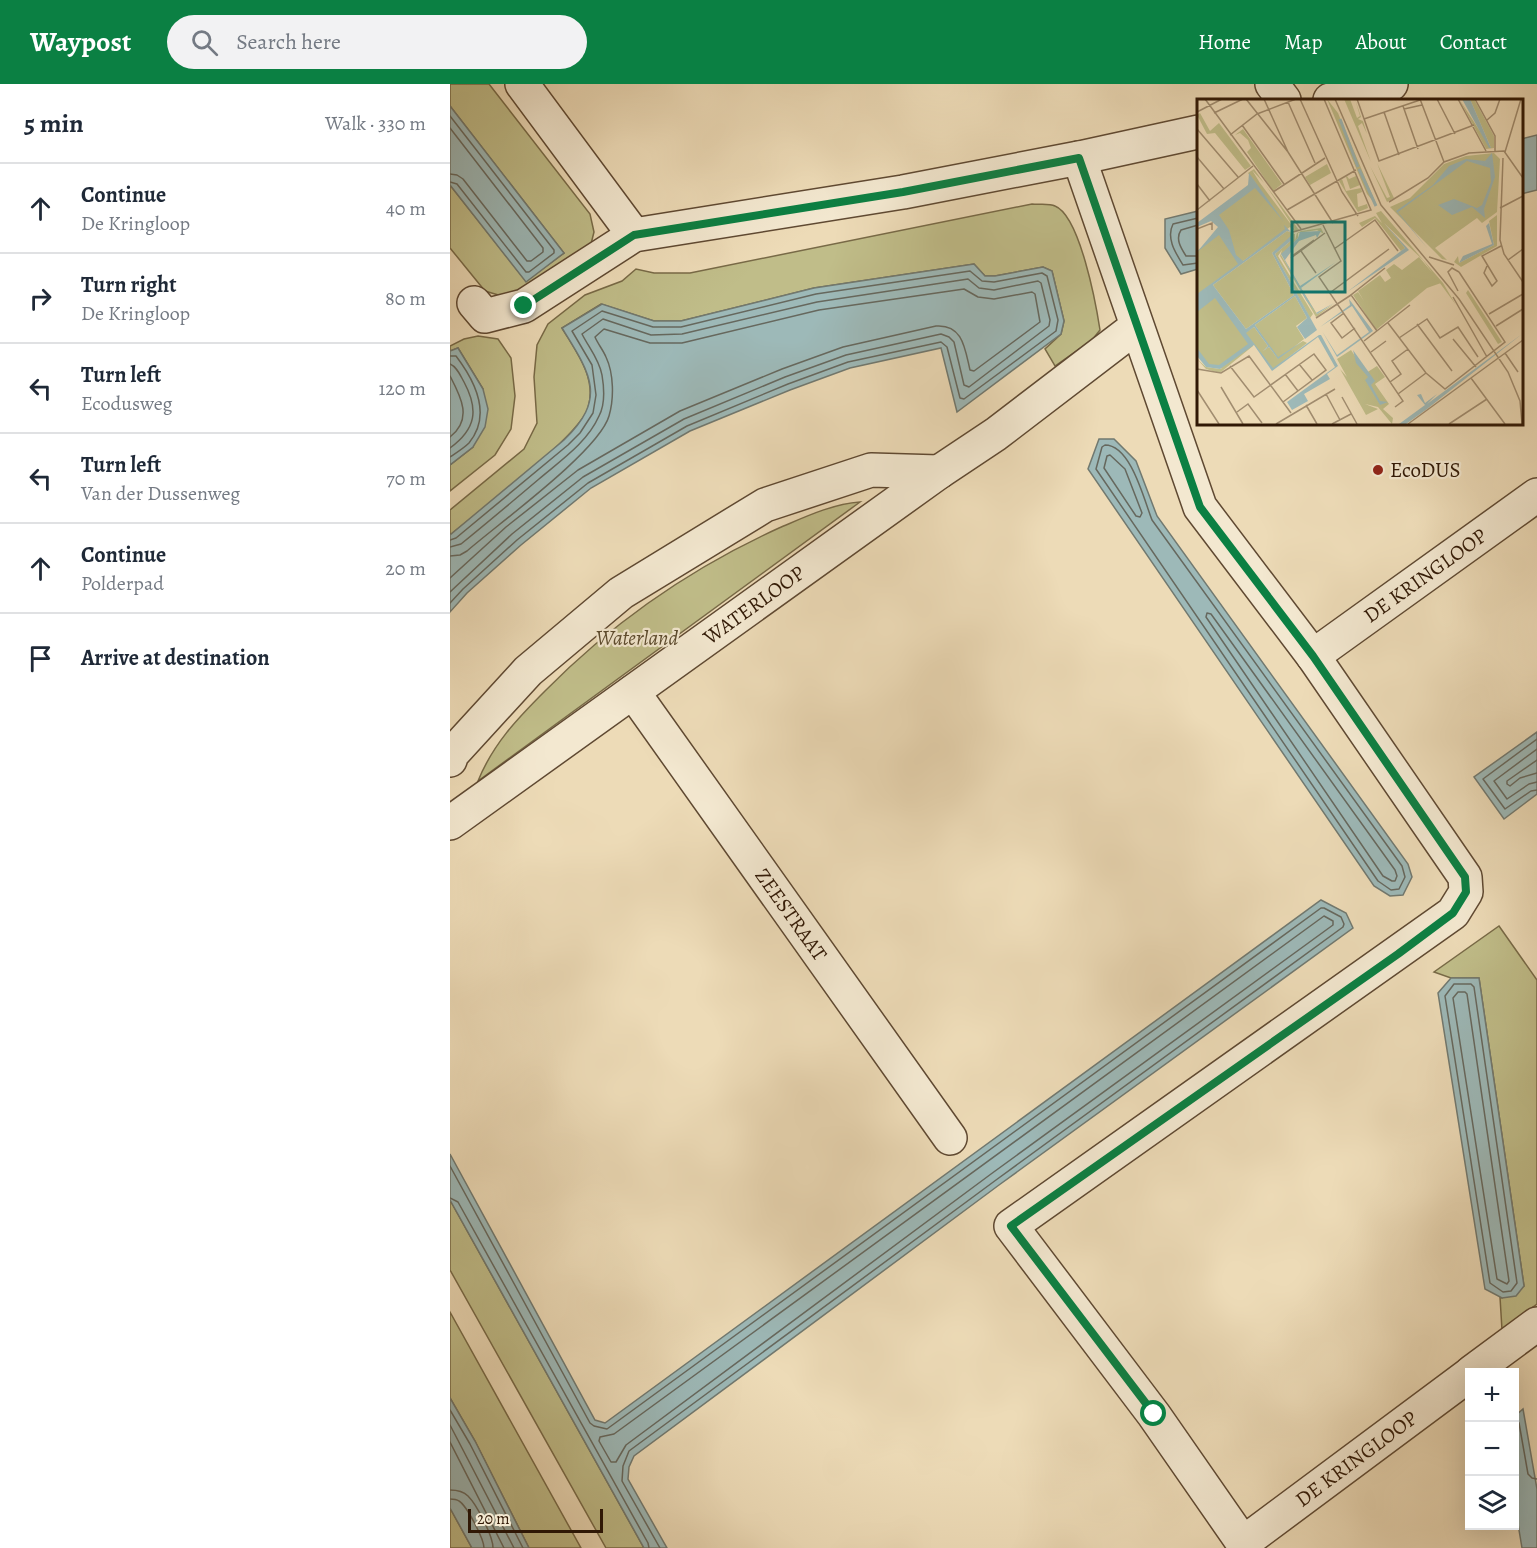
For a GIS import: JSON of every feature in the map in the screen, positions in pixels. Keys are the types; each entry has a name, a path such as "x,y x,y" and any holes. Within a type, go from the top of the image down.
{"street":[{"path":"522,84 634,235"},
{"path":"1272,84 1283,99"},
{"path":"1334,99 1391,84"},
{"path":"474,303 485,316 524,306 634,235 903,192 1197,132"},
{"path":"1079,158 1200,507 1313,656"},
{"name":"WATERLOOP","path":"450,823 939,472 996,434 1136,327"},
{"path":"450,760 452,754 528,671 621,592 765,505 871,470 939,472"},
{"name":"DE KRINGLOOP","path":"1465,1378 1243,1546 1154,1414 1011,1226 1453,913 1466,892 1465,877 1313,656 1537,495"},
{"name":"ZEESTRAAT","path":"633,692 950,1138"},
{"name":"DE KRINGLOOP","path":"1478,1368 1537,1324"}],"green space":[{"path":"450,84 489,84 590,214 594,232 589,252 532,294 505,297 485,291 450,248 450,185 526,281 564,253 450,106"},
{"path":"1032,204 1055,206 1064,213 1072,226 1085,262 1100,330 1092,340 1055,366 1045,349 1061,334 1064,321 1052,271 1043,267 985,276 974,264 814,288 681,321 654,321 601,304 562,328 588,376 590,397 588,408 581,421 548,455 450,535 450,510 524,449 537,423 534,377 537,345 548,324 585,295 622,281 636,269 654,273 690,273"},
{"path":"478,336 498,339 511,358 515,396 511,429 495,455 450,491 450,465 473,447 483,389 458,348 450,351 450,346 464,339"},
{"name":"Waterland","path":"860,502 478,781 498,744 535,701 598,642 654,599 715,561 779,528 829,508"},
{"path":"1499,926 1537,980 1537,1304 1502,1330 1500,1297 1524,1286 1479,978 1451,978 1434,972"},
{"path":"450,1200 644,1548 606,1548 450,1270"},
{"path":"450,1312 581,1548 529,1548 475,1441 450,1398"},
{"path":"450,1508 472,1548 450,1548"}],"water":[{"path":"450,106 564,253 526,282 450,185"},
{"path":"1537,135 1537,190 1522,194 1522,139"},
{"path":"1197,211 1197,269 1181,274 1165,248 1165,219"},
{"path":"974,264 985,276 1043,267 1052,271 1064,321 1061,334 957,412 941,348 850,368 790,390 690,431 591,488 521,545 467,593 450,612 450,535 564,440 578,425 586,411 590,398 587,372 562,328 602,304 654,321 681,321 814,288"},
{"path":"458,348 483,389 488,409 485,427 473,447 450,465 450,351"},
{"path":"1099,439 1114,439 1136,461 1157,516 1408,864 1412,877 1403,895 1390,896 1374,886 1088,469"},
{"path":"1537,732 1537,794 1504,819 1474,777"},
{"path":"1321,900 1346,913 1353,928 999,1185 634,1456 629,1467 628,1479 667,1548 644,1548 450,1200 450,1154 595,1420 605,1423"},
{"path":"1451,978 1479,978 1524,1286 1516,1296 1502,1298 1485,1289 1438,993"},
{"path":"450,1398 475,1441 529,1548 472,1548 450,1508"},
{"path":"1523,1409 1537,1489 1537,1548 1522,1548 1519,1530 1519,1412"}],"place":[{"name":"EcoDUS","path":"1378,470"}],"route":[{"path":"524,306 634,235 903,192 1079,158 1200,507 1313,656 1465,877 1466,892 1453,913 1398,954 1011,1226 1154,1414"}]}
